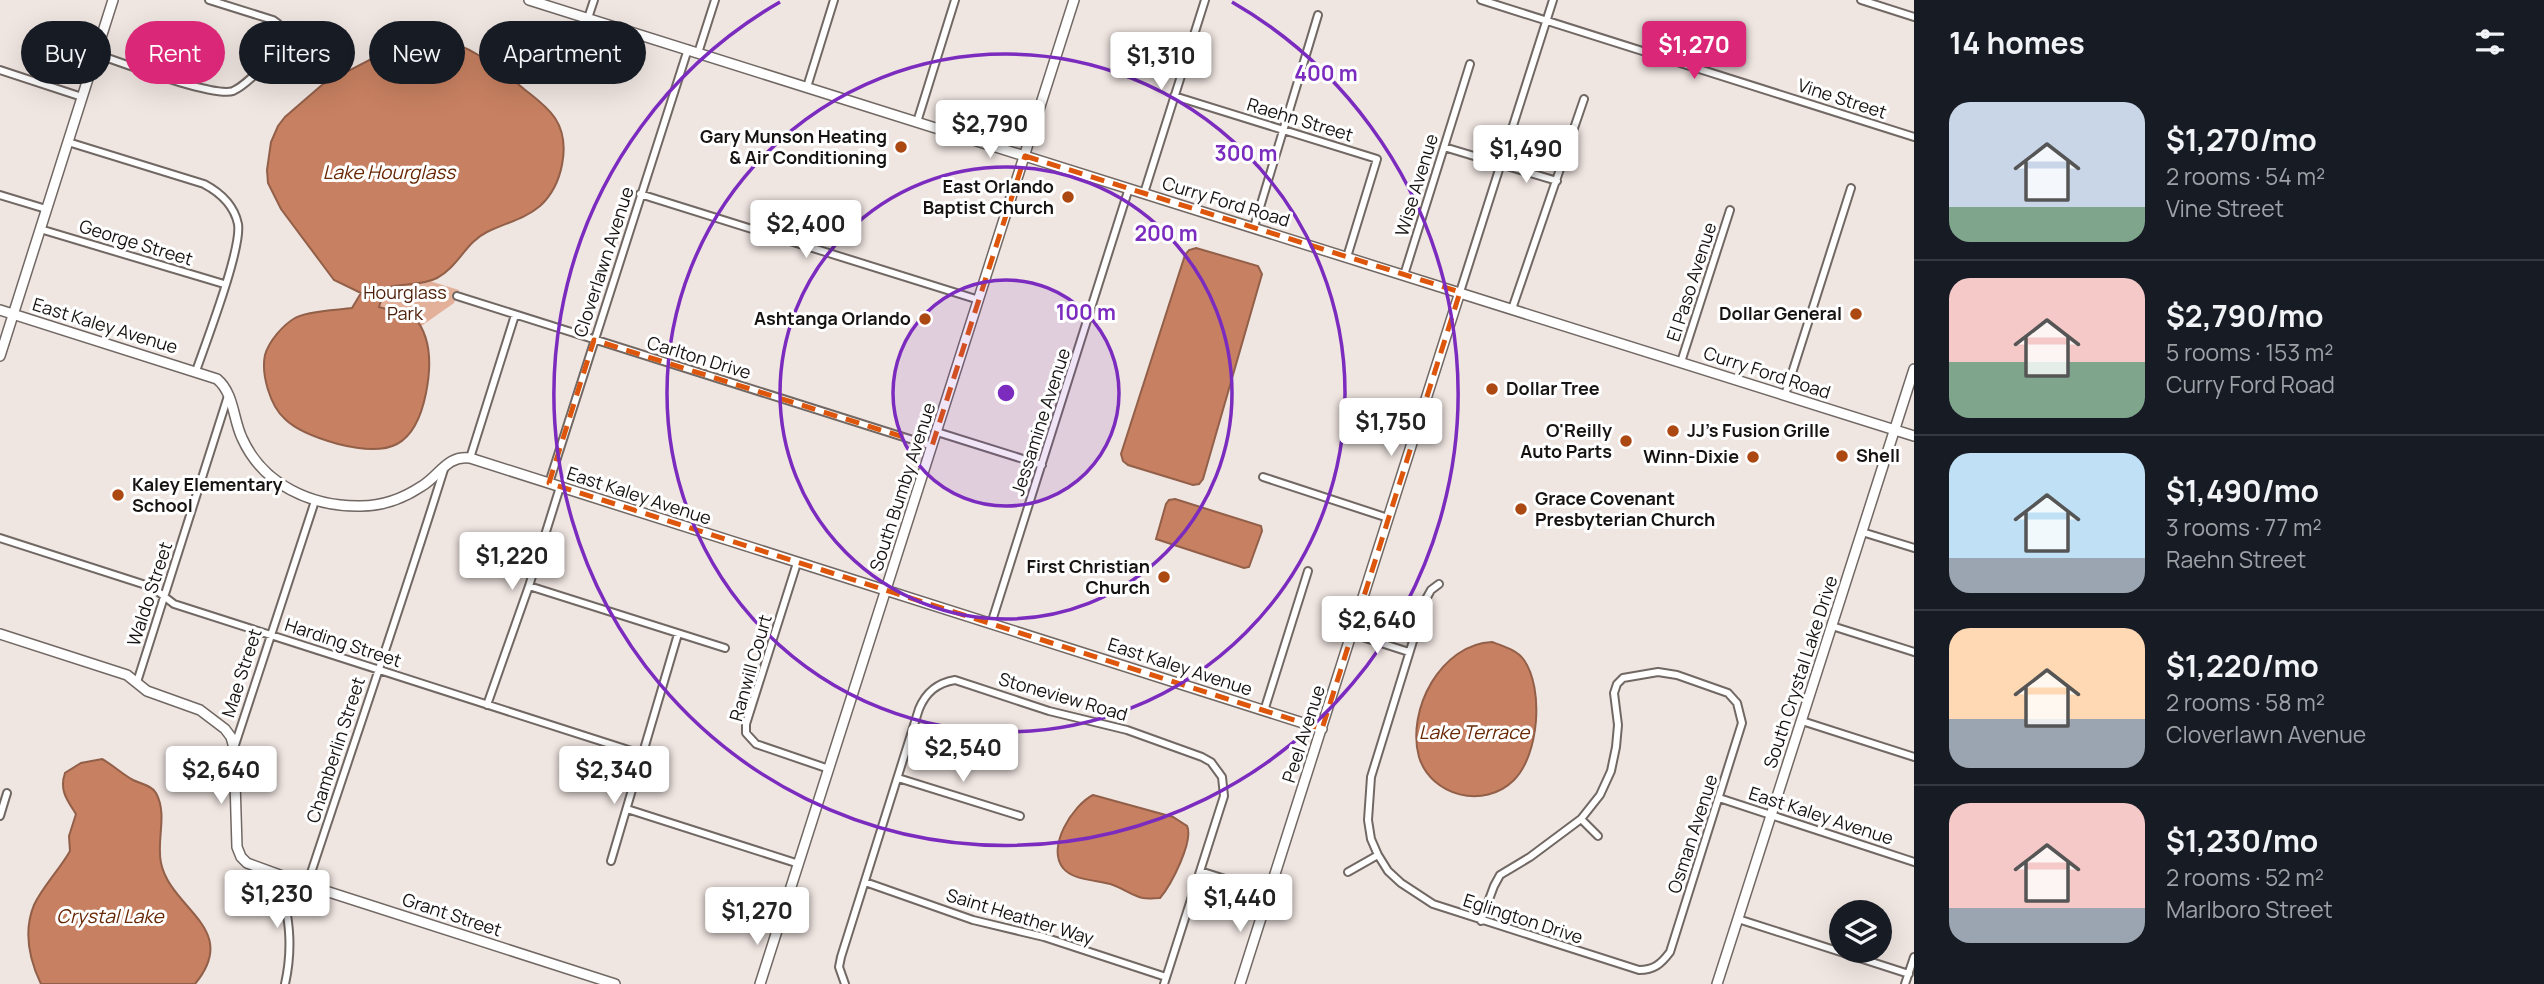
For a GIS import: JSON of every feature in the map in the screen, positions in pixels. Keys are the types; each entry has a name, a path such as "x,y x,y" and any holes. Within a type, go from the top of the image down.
{"street":[{"path":"107,21 114,0"},
{"path":"111,59 211,91 232,92 242,86 282,47 286,39 285,32 281,25 273,20 209,0"},
{"name":"Curry Ford Road","path":"532,0 1914,436"},
{"path":"588,18 594,0"},
{"path":"698,53 715,0"},
{"path":"807,86 834,0"},
{"path":"917,122 955,0"},
{"name":"South Bumby Avenue","path":"761,984 1074,0"},
{"path":"1144,193 1205,0"},
{"name":"Vine Street","path":"1481,0 1914,137"},
{"path":"1460,292 1553,0"},
{"path":"1861,0 1914,16"},
{"path":"1254,227 1318,15"},
{"name":"Cloverlawn Avenue","path":"548,483 688,49"},
{"name":"Wise Avenue","path":"1404,275 1470,64"},
{"path":"0,70 82,97"},
{"path":"0,356 86,84"},
{"name":"Raehn Street","path":"1174,96 1377,159 1348,257"},
{"path":"1512,309 1584,99"},
{"path":"68,142 204,184 216,190 234,210 239,238 196,371"},
{"path":"1444,147 1557,181"},
{"name":"Jessamine Avenue","path":"991,624 1129,188"},
{"path":"1785,395 1852,188"},
{"path":"640,194 979,300"},
{"path":"0,195 46,209"},
{"name":"El Paso Avenue","path":"1681,362 1730,210"},
{"name":"George Street","path":"40,229 224,284"},
{"name":"Peel Avenue","path":"1240,984 1460,292"},
{"name":"Carlton Drive","path":"457,296 932,446"},
{"name":"East Kaley Avenue","path":"0,310 196,371 217,379 228,394"},
{"path":"228,394 242,439 254,458 274,479 295,493 337,506 385,503 425,485 446,465 461,457 470,458 515,315"},
{"name":"South Crystal Lake Drive","path":"1717,984 1914,369"},
{"name":"Waldo Street","path":"137,682 228,394"},
{"path":"937,432 1042,465"},
{"name":"East Kaley Avenue","path":"470,458 1322,729"},
{"name":"Chamberlin Street","path":"307,885 446,465"},
{"path":"1263,477 1388,517"},
{"path":"487,705 560,487"},
{"name":"Mae Street","path":"280,876 247,863 237,847 234,748 315,501"},
{"path":"1862,532 1914,548"},
{"name":"Harding Street","path":"0,538 152,587 174,604 641,754"},
{"name":"Ranwill Court","path":"797,563 746,724 746,733 756,744 830,769"},
{"path":"1264,711 1308,570"},
{"path":"1348,872 1378,855 1371,839 1368,820 1371,777 1426,598 1439,584"},
{"path":"529,586 724,648"},
{"path":"1357,620 1413,639"},
{"path":"1832,626 1914,652"},
{"path":"0,634 127,675 148,691 200,710 225,729 234,748"},
{"path":"611,861 678,634"},
{"path":"1353,634 1409,652"},
{"name":"Osman Avenue","path":"1581,819 1600,795 1611,771 1618,725 1614,693 1623,678 1658,672 1677,675 1728,693 1737,703 1742,723 1670,952"},
{"name":"Stoneview Road","path":"845,984 839,967 841,957 922,701 933,687 944,682 965,682 1049,712 1127,730 1211,762 1222,777 1224,796 1165,981"},
{"path":"1802,721 1914,757"},
{"path":"898,778 1020,816"},
{"path":"0,816 7,793"},
{"name":"East Kaley Avenue","path":"1719,798 1914,862"},
{"path":"627,808 799,864"},
{"path":"1481,921 1500,875 1530,857 1581,819 1598,836"},
{"name":"Eglington Drive","path":"1378,855 1388,871 1416,895 1481,921 1639,970 1651,970 1663,962 1670,952"},
{"path":"1200,871 1269,893"},
{"path":"280,876 291,928 290,961 285,984"},
{"name":"Grant Street","path":"280,876 615,984"},
{"name":"Saint Heather Way","path":"865,882 973,920 1044,937 1165,981"},
{"path":"1738,919 1909,974"},
{"path":"1905,984 1914,957"}],"highlighted area":[{"path":"1025,156 1460,292 1322,729 549,483 594,340 932,446"}],"green space":[{"name":"Hourglass Park","path":"387,268 459,290 454,303 353,374"}],"water":[{"name":"Lake Hourglass","path":"465,48 470,50 479,56 479,84 518,84 544,106 560,128 564,152 559,176 548,198 540,206 480,236 451,268 437,278 385,288 379,307 414,317 420,325 429,353 429,373 421,412 407,437 397,444 372,449 324,440 290,424 275,406 264,371 265,355 270,344 290,321 314,312 352,308 361,293 334,280 281,209 268,183 267,170 271,142 285,117 323,84 355,84 355,67 369,60 369,84 465,84"},
{"path":"1196,248 1258,266 1262,274 1203,479 1199,484 1193,485 1128,465 1121,454 1185,255"},
{"path":"1175,499 1261,526 1262,531 1249,567 1244,568 1156,539 1166,504"},
{"name":"Lake Terrace","path":"1492,642 1518,654 1530,672 1536,704 1533,739 1529,755 1514,780 1488,795 1460,794 1446,789 1425,770 1419,757 1416,739 1418,719 1431,683 1443,667 1457,654"},
{"name":"Crystal Lake","path":"102,759 156,793 162,819 161,863 167,879 207,933 210,948 207,965 195,984 41,984 37,975 28,935 31,915 38,898 70,851 69,836 76,814 63,790 63,779 65,773 81,763"},
{"path":"1093,795 1173,817 1187,826 1184,852 1160,898 1139,897 1113,885 1086,880 1063,868 1058,849 1064,827 1077,808"}],"place":[{"name":"Gary Munson Heating & Air Conditioning","path":"901,147"},
{"name":"East Orlando Baptist Church","path":"1068,197"},
{"name":"Dollar General","path":"1856,314"},
{"name":"Ashtanga Orlando","path":"925,319"},
{"name":"Dollar Tree","path":"1492,389"},
{"name":"JJ's Fusion Grille","path":"1673,431"},
{"name":"O'Reilly Auto Parts","path":"1626,441"},
{"name":"Shell","path":"1842,456"},
{"name":"Winn-Dixie","path":"1753,457"},
{"name":"Kaley Elementary School","path":"118,495"},
{"name":"Grace Covenant Presbyterian Church","path":"1521,509"},
{"name":"First Christian Church","path":"1164,577"}]}
